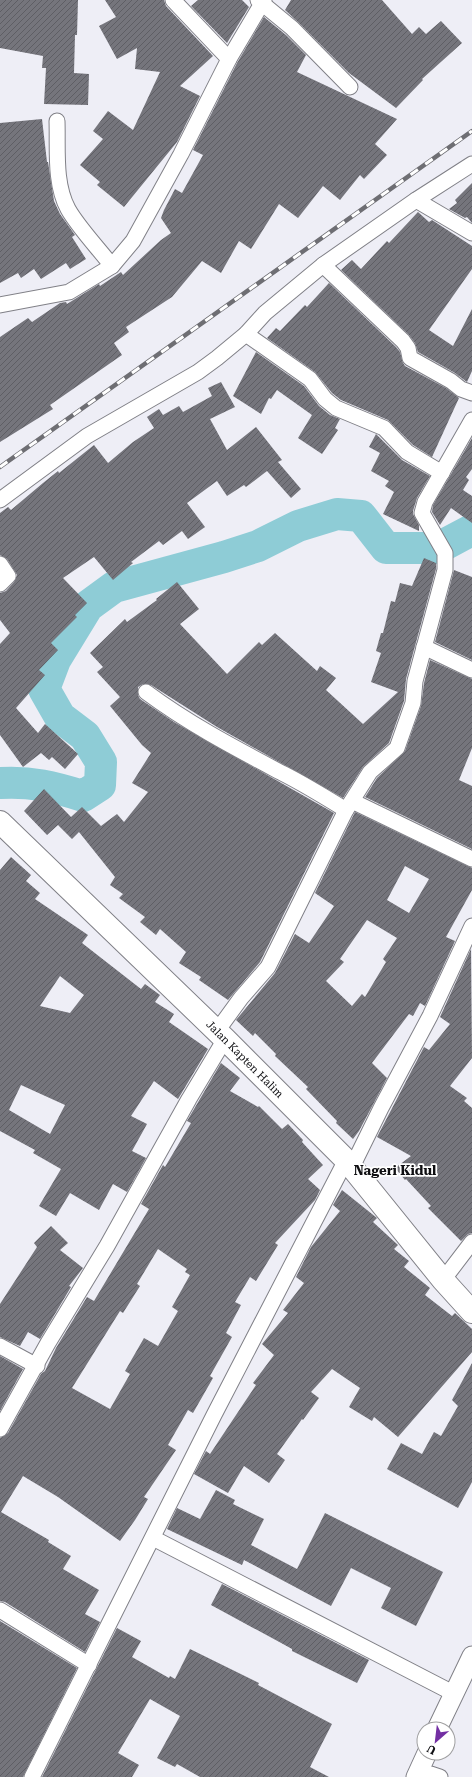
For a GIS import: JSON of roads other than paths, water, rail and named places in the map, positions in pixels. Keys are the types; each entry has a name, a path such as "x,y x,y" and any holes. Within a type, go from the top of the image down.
{"main road":[{"name":"Jalan Kapten Halim","path":"0,822 221,1035 349,1163 443,1280 472,1312"}],"street":[{"path":"173,0 229,59"},
{"path":"0,305 69,292 112,266 134,241 261,1 292,28 350,88"},
{"path":"57,121 59,180 63,198 68,210 112,266"},
{"path":"0,500 87,436 198,372 246,334 265,313 323,266 416,200 472,164"},
{"path":"416,200 472,233"},
{"path":"323,266 403,341 408,348 410,358 451,381 461,389 472,393"},
{"path":"246,334 310,379 325,399 336,408 384,428 407,452 442,473"},
{"path":"0,1429 37,1366 48,1343 107,1246 189,1099 241,998 268,966 349,805 370,772 397,748 413,704 415,681 445,570 445,553 422,513 425,502 472,420"},
{"path":"0,564 8,576 0,584"},
{"path":"424,647 472,670"},
{"path":"146,692 175,714 284,773 349,805 472,859"},
{"path":"32,1777 214,1415 349,1163 381,1108 430,1016 472,926"},
{"path":"443,1280 472,1242"},
{"path":"0,1346 37,1366"},
{"path":"153,1538 453,1692"},
{"path":"0,1610 89,1665"},
{"path":"440,1721 453,1692 472,1656"},
{"path":"416,1776 423,1761"},
{"path":"416,1776 431,1774 440,1777"}],"waterway":[{"path":"0,783 42,785 83,796 100,785 101,762 85,736 60,717 44,689 55,660 88,606 114,587 224,557 258,546 298,526 337,514 361,516 386,548 438,548 472,530"}],"railway":[{"path":"0,467 472,131"}],"district":[{"name":"Nageri Kidul","path":"395,1170"}]}
